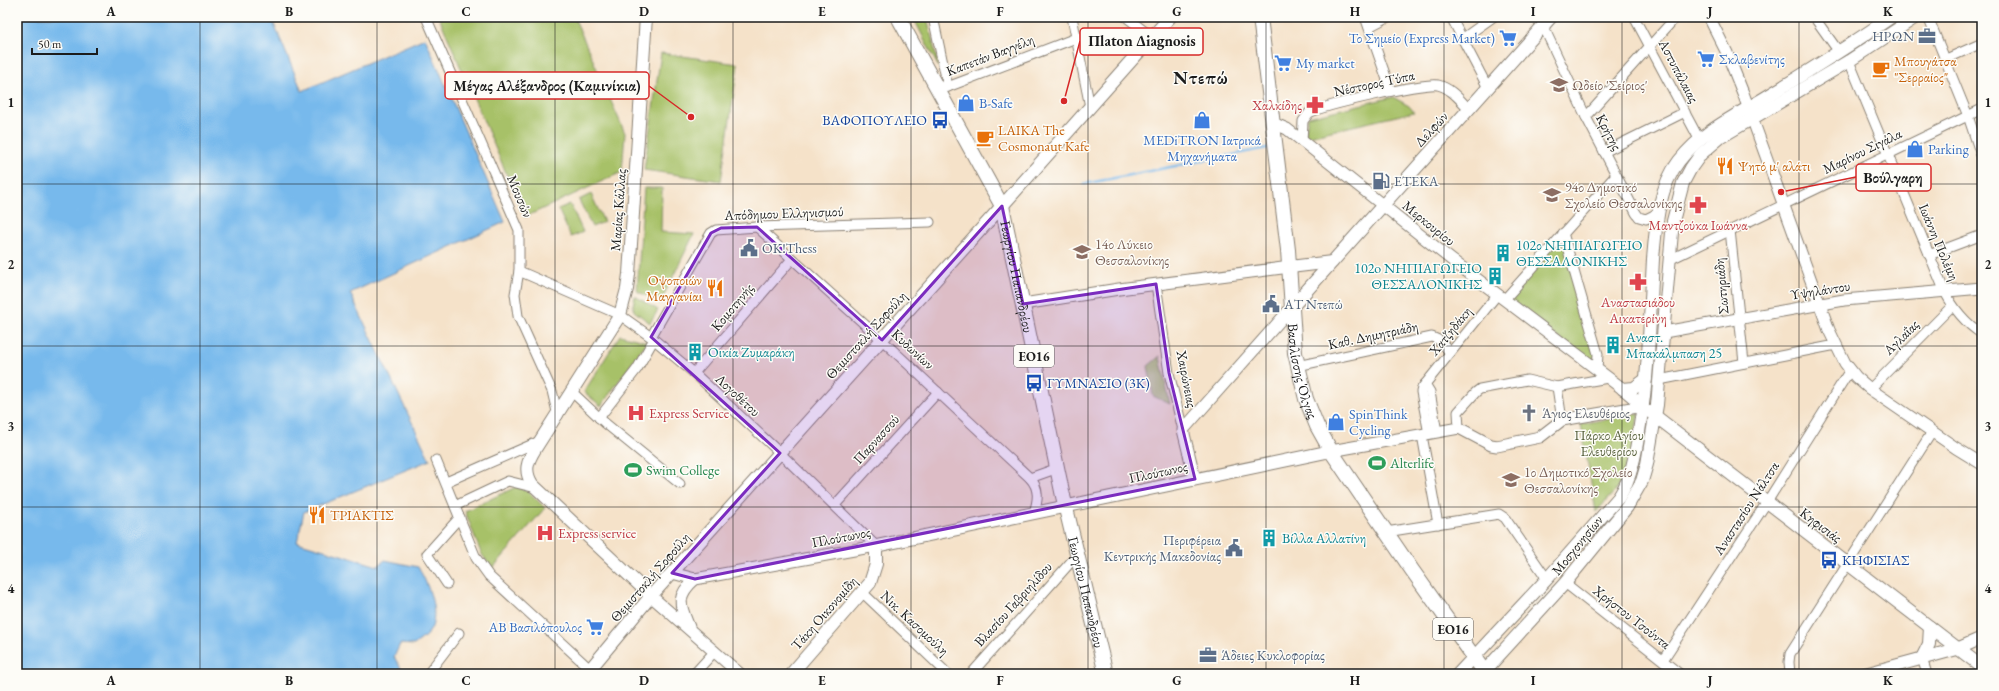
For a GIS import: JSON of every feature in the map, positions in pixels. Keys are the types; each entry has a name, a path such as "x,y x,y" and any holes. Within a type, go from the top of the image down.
{"main road":[{"name":"Μαρίας Κάλλας","path":"534,486 527,474 526,467 529,459 558,416 620,314 628,281 646,17"},
{"name":"Γεωργίου Παπανδρέου","path":"898,17 943,89 1002,206 1066,506 1106,674"},
{"name":"Θεμιστοκλή Σοφούλη","path":"588,672 651,596 1170,17"},
{"name":"Βασιλίσσης Όλγας","path":"1260,17 1290,267 1297,366 1310,412 1331,451 1484,673"},
{"name":"Δελφών","path":"1292,307 1488,88 1541,22 1551,17"},
{"path":"1750,113 1891,17"},
{"path":"1750,113 1849,61 1916,17"},
{"name":"Μοσχονησίων","path":"1458,674 1547,579 1619,497 1624,489 1633,463 1643,406 1646,380 1654,244 1658,213 1663,194 1671,173 1699,139 1712,129 1750,113"},
{"name":"Μοσχονησίων","path":"1484,673 1565,583 1627,507 1637,492 1647,464 1655,417 1664,332 1668,260 1678,195 1690,168 1713,143 1750,113"},
{"path":"1290,267 1332,262"},
{"path":"1623,389 1634,388 1646,380"},
{"name":"Κηφισιάς","path":"1643,406 1655,417 1930,627 1956,649 1982,667"},
{"name":"Πλούτωνος","path":"876,546 1331,451"},
{"path":"534,486 651,596"},
{"name":"Τάκη Οικονομίδη","path":"791,674 863,593 874,574 876,546"},
{"path":"1922,658 1928,644 1930,627"},
{"path":"1865,674 1956,649 1982,638"},
{"path":"1956,649 1982,648"}],"street":[{"name":"Μουσών","path":"426,17 519,230 519,271 514,294 518,316 552,391 558,416"},
{"path":"932,17 943,89"},
{"path":"1072,17 1090,107"},
{"path":"1126,17 1152,37"},
{"path":"1365,17 1391,92"},
{"path":"1369,27 1388,17"},
{"path":"1451,17 1488,88"},
{"path":"1462,39 1493,17"},
{"name":"Αστυπάλαιας","path":"1634,17 1699,139"},
{"path":"1586,117 1676,17"},
{"path":"1709,17 1726,53 1750,113 1836,345 1850,370 1870,389 1932,432 1982,464"},
{"path":"1814,17 1839,52"},
{"path":"1928,17 1968,116 1982,158"},
{"name":"Κρήτης","path":"1541,22 1586,117 1639,216 1646,219 1658,213"},
{"name":"Καπετάν Βαγγέλη","path":"943,89 1076,38"},
{"path":"1946,59 1982,43"},
{"name":"Ιωάννη Πολέμη","path":"1849,61 1944,290 1952,306 1973,328 1982,334"},
{"name":"Νέστορος Τύπα","path":"1302,142 1303,121 1309,113 1391,92 1437,85 1449,90 1469,109"},
{"name":"Μαρίνου Σιγάλα","path":"1668,260 1982,109"},
{"path":"1604,152 1685,112"},
{"name":"Μερκουρίου","path":"1273,123 1287,129 1643,406"},
{"name":"Χατζηδάκη","path":"1438,524 1429,433 1421,391 1424,384 1501,297 1564,233 1616,175"},
{"name":"Απόδημου Ελληνισμού","path":"600,418 637,369 711,233 721,228 930,222"},
{"name":"Κυδωνίων","path":"757,227 882,340 1030,478 1036,488 1038,498 1034,513"},
{"name":"Σωτηριάδη","path":"1730,230 1738,319 1744,363"},
{"path":"1564,233 1598,354 1597,370"},
{"path":"1929,255 1982,235"},
{"name":"Κομοτηνής","path":"694,373 792,258"},
{"path":"1023,304 1156,284 1290,267"},
{"name":"Λογοθέτου","path":"519,271 620,314 653,338 694,373 780,453 876,546"},
{"name":"Χαιρώνειας","path":"1156,284 1169,373 1195,479"},
{"name":"Υψηλάντου","path":"1664,332 1820,304 1944,290 1982,288"},
{"name":"Αγλαΐας","path":"1870,389 1952,306"},
{"path":"1183,430 1292,307"},
{"name":"Καθ. Δημητριάδη","path":"1297,366 1432,337 1441,341 1450,353"},
{"path":"1659,380 1836,345"},
{"name":"Αναστασίου Νάλτσα","path":"1663,660 1767,502 1850,370"},
{"path":"1608,378 1557,387 1526,380 1479,390 1458,412 1459,428 1491,445 1497,446 1540,437 1562,420 1643,406"},
{"path":"1557,387 1562,420"},
{"path":"572,392 600,418 680,484"},
{"name":"Παρνασσού","path":"835,505 938,392"},
{"name":"Πλούτωνος","path":"1331,451 1459,428"},
{"path":"1790,674 1790,654 1932,432"},
{"path":"446,482 542,440"},
{"path":"436,460 476,558 489,576 588,672"},
{"path":"1030,478 1058,468"},
{"path":"455,506 508,481 534,486"},
{"path":"1386,532 1496,514 1502,516 1547,579"},
{"path":"446,584 427,554 460,517"},
{"name":"Πλούτωνος","path":"672,573 695,580 876,546"},
{"name":"Βλασίου Γαβριηλίδου","path":"971,674 1078,554"},
{"path":"690,629 680,600 681,594 686,587 695,580"},
{"name":"Χρήστου Τσούντα","path":"1565,583 1680,674"},
{"name":"Νικ. Κασομούλη","path":"863,593 948,674"},
{"path":"651,596 740,674"},
{"path":"432,672 459,633"},
{"path":"694,674 715,651"},
{"path":"1922,658 1927,674"}],"highlighted area":[{"path":"1002,206 1023,304 1156,284 1169,373 1195,479 695,579 672,573 780,453 651,337 711,233 721,228 757,227 882,340"}],"green space":[{"path":"439,17 574,17 625,133 622,172 525,217"},
{"path":"913,17 927,17 939,68"},
{"path":"661,53 738,64 721,181 644,170"},
{"path":"1393,97 1409,106 1414,112 1305,137 1308,117"},
{"path":"644,188 662,188 661,232 694,234 660,303 637,291"},
{"path":"591,194 604,222 592,227 579,200"},
{"path":"570,204 583,232 571,237 558,209"},
{"path":"1563,233 1598,365 1504,300"},
{"path":"635,296 658,310 650,323 634,311 633,305"},
{"path":"620,335 647,342 601,406 584,392"},
{"path":"1160,356 1170,404 1153,396 1148,366"},
{"name":"Πάρκο Αγίου Ελευθερίου","path":"1639,413 1628,471 1616,490 1596,512 1581,424"},
{"path":"516,487 529,492 545,508 492,569 481,553 465,511"}],"water":[{"path":"17,17 271,17 302,91 425,38 505,222 350,293 430,460 304,512 297,542 378,566 385,560 418,567 431,596 434,620 429,632 414,645 400,644 394,657 402,670 399,674 17,674"}],"waterway":[{"path":"1084,184 1272,147"}],"place":[{"name":"ΗΡΩΝ","path":"1927,36"},
{"name":"Το Σημείο (Express Market)","path":"1508,38"},
{"name":"Σκλαβενίτης","path":"1706,59"},
{"name":"My market","path":"1283,63"},
{"name":"Μπουγάτσα \"Σερραίος\"","path":"1881,69"},
{"name":"Ωδείο 'Σείριος'","path":"1559,85"},
{"name":"Πlaton Δiagnosis","path":"1064,101"},
{"name":"B-Safe","path":"966,103"},
{"name":"Χαλκίδης","path":"1315,105"},
{"name":"Μέγας Αλέξανδρος (Καμινίκια)","path":"691,117"},
{"name":"ΒΑΦΟΠΟΥΛΕΙΟ","path":"940,120"},
{"name":"MEDiTRON Ιατρικά Μηχανήματα","path":"1202,120"},
{"name":"LAIKA The Cosmonaut Kafe","path":"985,138"},
{"name":"Parking","path":"1915,149"},
{"name":"Ψητό μ' αλάτι","path":"1725,166"},
{"name":"ΕΤΕΚΑ","path":"1381,181"},
{"name":"Βούλγαρη","path":"1781,192"},
{"name":"94ο Δημοτικό Σχολείο Θεσσαλονίκης","path":"1552,195"},
{"name":"Μαντζούκα Ιωάννα","path":"1698,205"},
{"name":"OK!Thess","path":"749,248"},
{"name":"14ο Λύκειο Θεσσαλονίκης","path":"1082,252"},
{"name":"102ο ΝΗΠΙΑΓΩΓΕΙΟ ΘΕΣΣΑΛΟΝΙΚΗΣ","path":"1503,253"},
{"name":"102o ΝΗΠΙΑΓΩΓΕΙΟ ΘΕΣΣΑΛΟΝΙΚΗΣ","path":"1495,276"},
{"name":"Αναστασιάδου Αικατερίνη","path":"1638,282"},
{"name":"Οψοποιών Μαγγανίαι","path":"715,288"},
{"name":"ΑΤ Ντεπώ","path":"1271,304"},
{"name":"Αναστ. Μπακάλμπαση 25","path":"1613,345"},
{"name":"Οικία Ζυμαράκη","path":"695,352"},
{"name":"ΓΥΜΝΑΣΙΟ (3Κ)","path":"1034,383"},
{"name":"Express Service","path":"636,413"},
{"name":"Άγιος Ελευθέριος","path":"1529,413"},
{"name":"SpinThink Cycling","path":"1336,422"},
{"name":"Alterlife","path":"1377,463"},
{"name":"Swim College","path":"633,470"},
{"name":"1ο Δημοτικό Σχολείο Θεσσαλονίκης","path":"1511,480"},
{"name":"ΤΡΙΑΚΤΙΣ","path":"317,515"},
{"name":"Express service","path":"545,533"},
{"name":"Βίλλα Αλλατίνη","path":"1269,538"},
{"name":"Περιφέρεια Κεντρικής Μακεδονίας","path":"1234,548"},
{"name":"ΚΗΦΙΣΙΑΣ","path":"1829,560"},
{"name":"ΑΒ Βασιλόπουλος","path":"595,627"},
{"name":"Άδειες Κυκλοφορίας","path":"1208,655"}],"district":[{"name":"Ντεπώ","path":"1201,78"}]}
